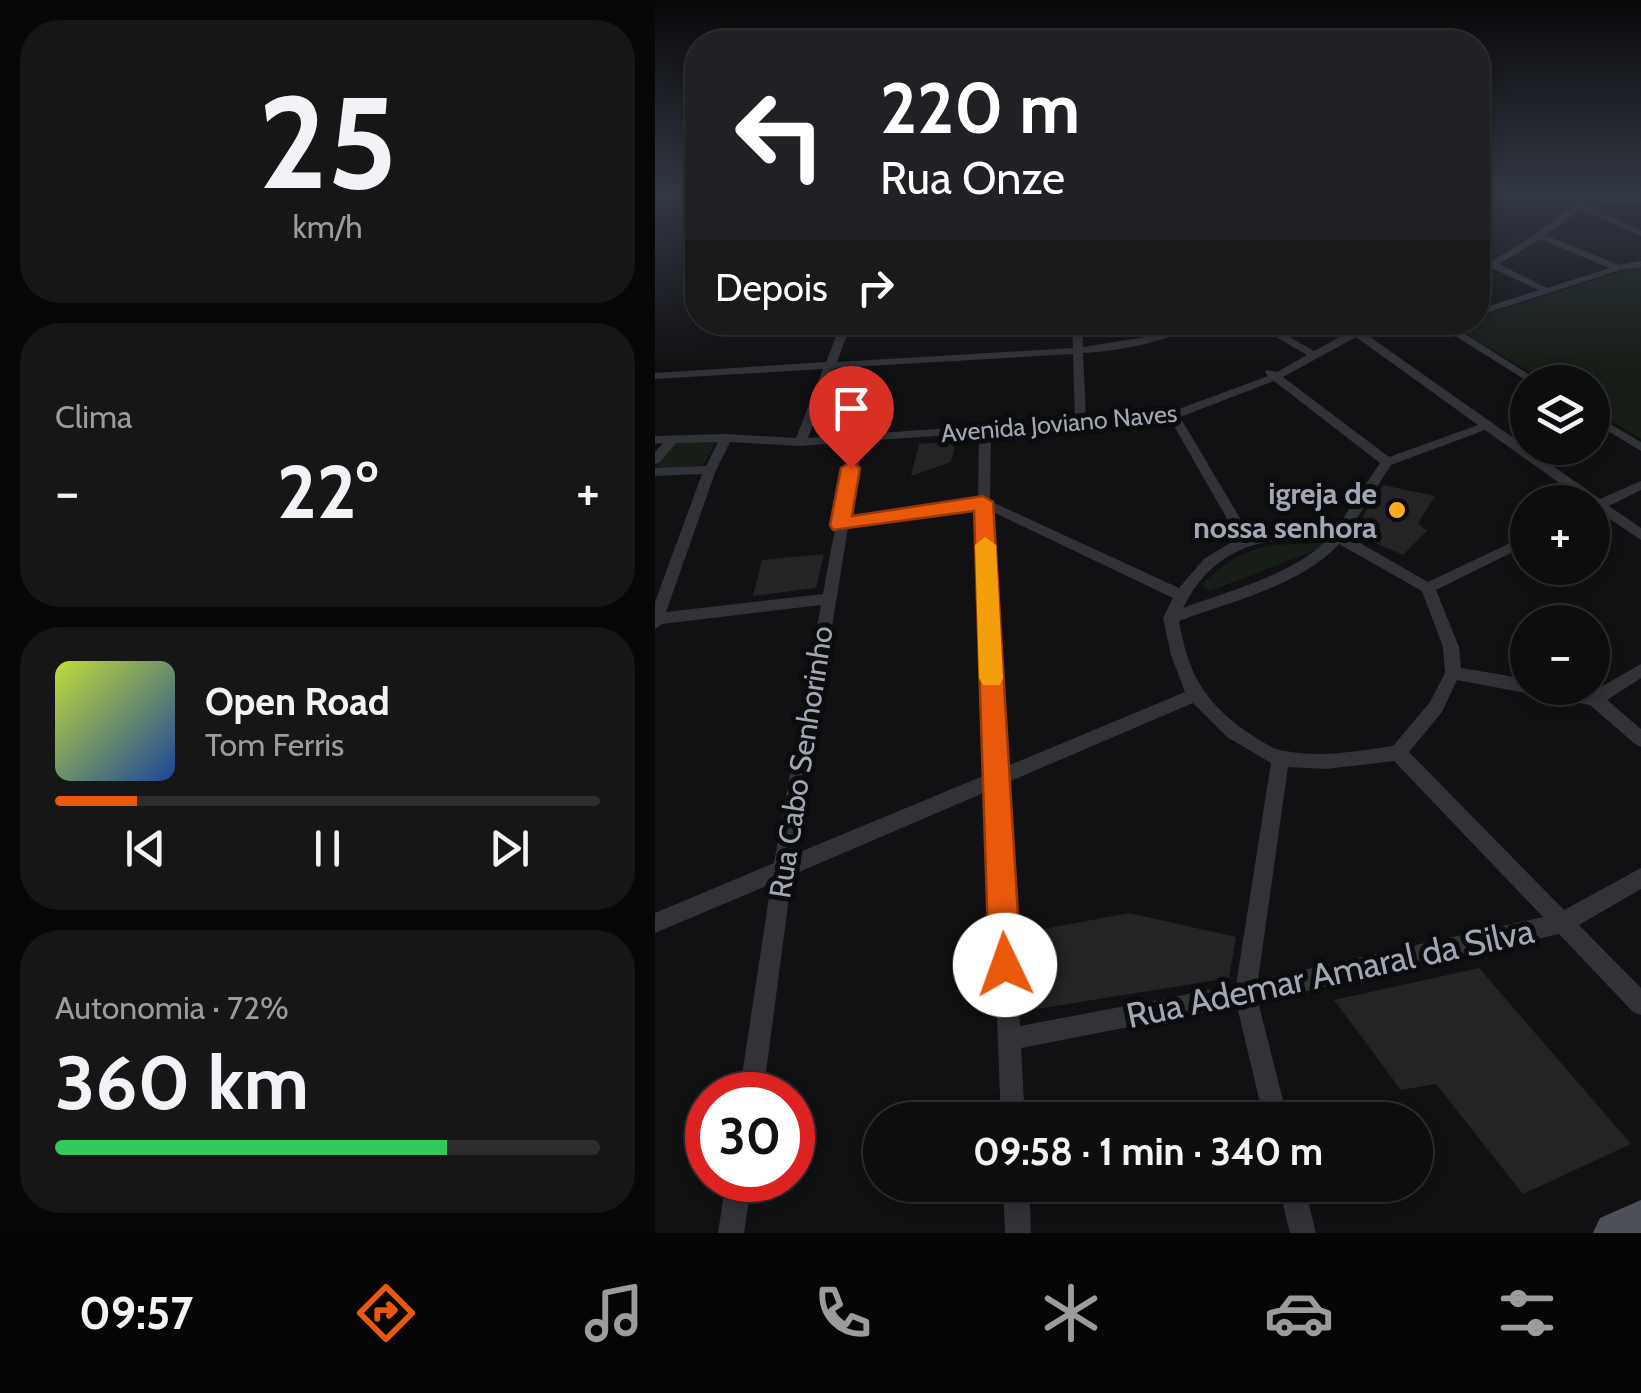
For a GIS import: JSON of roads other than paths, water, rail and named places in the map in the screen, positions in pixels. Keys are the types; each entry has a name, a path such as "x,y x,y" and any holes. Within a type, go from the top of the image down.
{"main road":[{"path":"1615,1233 1641,1222"}],"street":[{"path":"1490,266 1518,250"},
{"path":"1572,250 1617,268"},
{"path":"1490,262 1545,290"},
{"path":"1490,309 1638,264"},
{"path":"797,439 842,335"},
{"path":"1077,335 1081,421"},
{"path":"655,376 1078,351 1124,346 1158,335"},
{"path":"1278,335 1310,353"},
{"name":"Avenida Joviano Naves","path":"655,440 797,439 1172,412 1272,373 1349,335"},
{"path":"1360,335 1566,485"},
{"path":"1463,335 1510,365"},
{"path":"1272,373 1387,462"},
{"path":"1172,412 1246,540"},
{"path":"1171,618 1319,557 1387,462 1485,426"},
{"path":"985,427 983,502 1012,1102"},
{"path":"1610,428 1641,447"},
{"name":"Rua Cabo Senhorinho","path":"754,1072 783,869 857,435"},
{"path":"726,438 710,470 656,621 828,599"},
{"path":"655,460 673,440"},
{"path":"655,472 710,470"},
{"path":"1610,500 1641,485"},
{"path":"840,525 983,502 1179,594"},
{"path":"1610,516 1641,535"},
{"path":"1337,537 1428,588 1451,647 1453,672 1436,707 1398,753 1340,760 1280,760 1247,742 1195,696 1177,653 1171,618 1179,594 1217,557 1246,540 1337,537"},
{"path":"1428,588 1510,548"},
{"path":"1610,689 1641,670"},
{"path":"1453,672 1510,683"},
{"path":"655,923 1195,696"},
{"path":"1601,705 1641,739"},
{"path":"1398,753 1641,1004"},
{"path":"1272,1102 1245,994 1280,760"},
{"name":"Rua Ademar Amaral da Silva","path":"1009,1039 1245,994 1562,923 1641,878"},
{"path":"731,1233 736,1202"},
{"path":"1017,1202 1018,1233"},
{"path":"1295,1202 1303,1233"}],"place":[{"name":"igreja de nossa senhora","path":"1397,510"}]}
